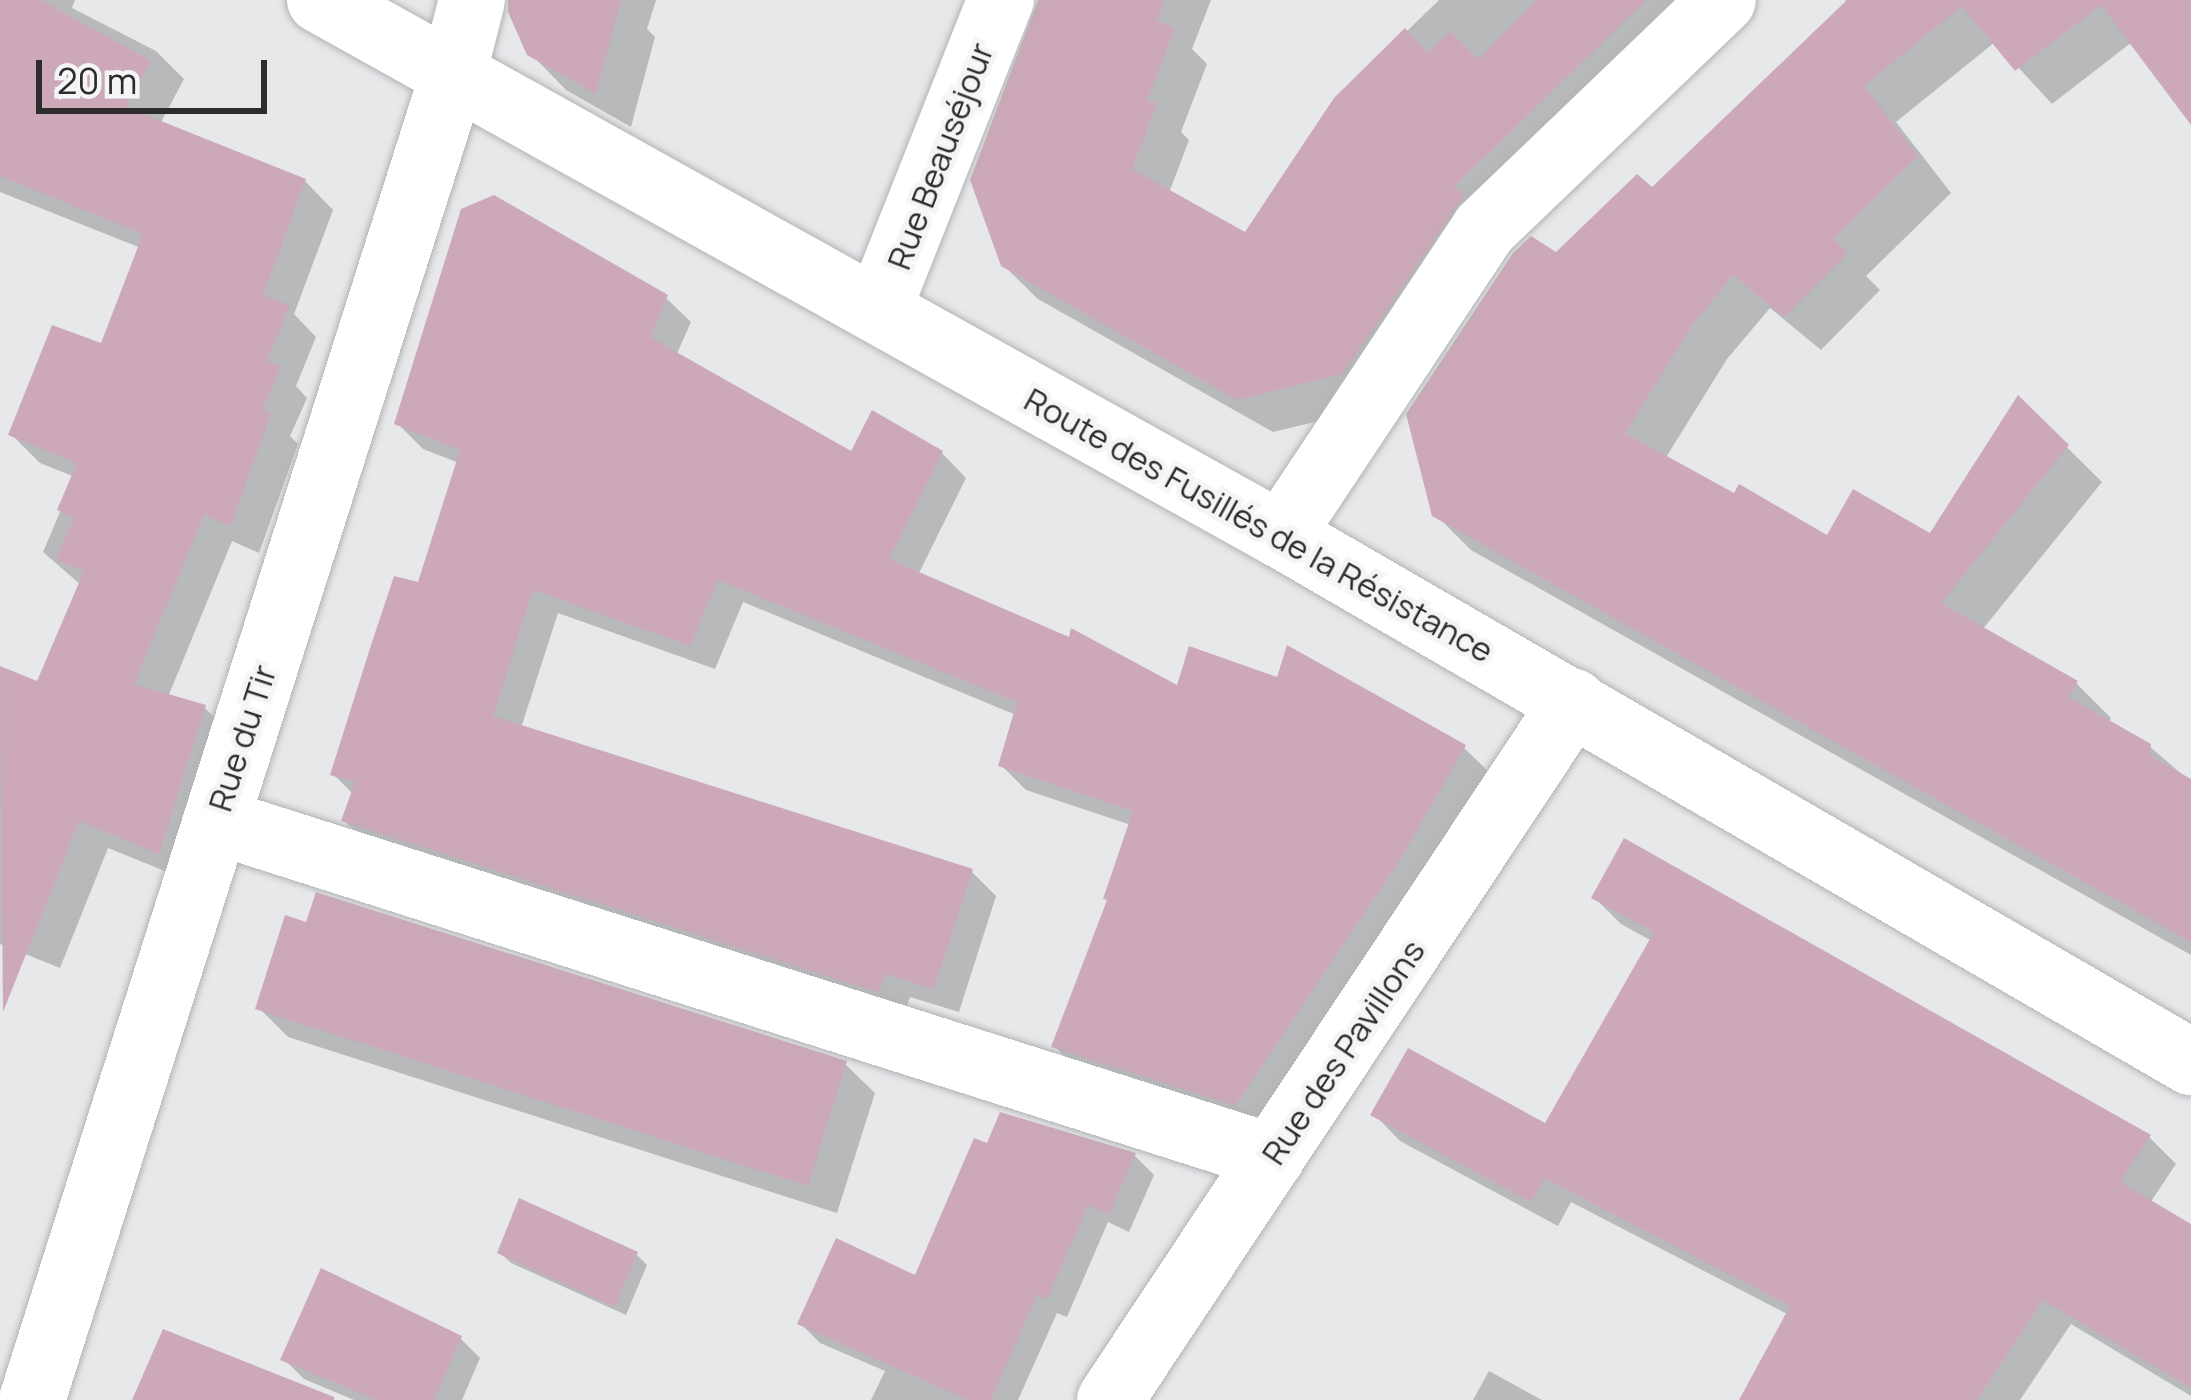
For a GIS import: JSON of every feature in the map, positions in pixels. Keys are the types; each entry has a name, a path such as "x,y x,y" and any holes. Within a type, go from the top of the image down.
{"street":[{"name":"Route des Fusillés de la Résistance","path":"320,0 1281,535 2191,1062"},
{"name":"Rue du Tir","path":"32,1400 453,76 472,0"},
{"name":"Rue Beauséjour","path":"878,310 1001,0"},
{"path":"1281,535 1484,229 1723,0"},
{"name":"Rue des Pavillons","path":"1110,1400 1573,702"},
{"path":"216,820 1272,1157"}],"building":[{"path":"0,0 41,0 151,61 126,107 306,179 263,295 290,305 267,361 281,367 262,409 271,413 231,526 204,515 134,684 206,705 159,854 79,821 3,1012 0,666 37,681 84,571 56,560 74,517 57,510 77,463 8,435 52,325 101,343 143,234 0,176"},
{"path":"508,0 621,0 596,94 527,55 508,12"},
{"path":"1038,0 1165,0 1157,21 1175,28 1147,101 1157,103 1132,169 1245,232 1334,98 1405,28 1428,53 1450,31 1478,59 1537,0 1646,0 1454,187 1465,195 1343,374 1237,400 1001,266 970,180"},
{"path":"1847,0 2191,0 2191,125 2101,5 2015,71 1962,6 1864,86 1918,156 1833,239 1848,253 1784,317 1733,275 1693,324 1625,433 1734,493 1739,484 1827,535 1853,489 1930,533 2018,395 2069,445 1941,603 2078,681 2068,697 2151,744 2150,756 2191,779 2191,942 1432,516 1406,414 1513,253 1531,236 1556,252 1637,174 1652,187"},
{"path":"494,195 668,295 650,337 851,451 872,410 943,451 889,559 1069,637 1071,628 1177,685 1189,646 1277,677 1287,645 1466,745 1398,863 1235,1106 1051,1047 1107,900 1103,899 1133,811 998,766 1017,702 718,580 690,646 533,590 493,716 973,869 934,989 885,974 879,992 870,990 341,821 355,782 330,775 371,645 394,576 418,582 460,450 394,424 461,209"},
{"path":"1624,838 2151,1135 2120,1182 2191,1224 2191,1388 2043,1300 1977,1400 1739,1400 1790,1306 1544,1178 1531,1202 1370,1115 1408,1048 1545,1123 1654,932 1591,898"},
{"path":"316,892 847,1061 808,1186 255,1009 285,915 306,922"},
{"path":"1000,1112 1136,1153 1109,1214 1088,1205 1047,1299 1037,1295 991,1400 968,1400 797,1324 836,1238 915,1275 974,1138 987,1143"},
{"path":"519,1198 638,1252 615,1307 497,1253"},
{"path":"321,1268 462,1336 434,1400 377,1400 280,1360"},
{"path":"163,1329 334,1397 334,1400 132,1400"}]}
